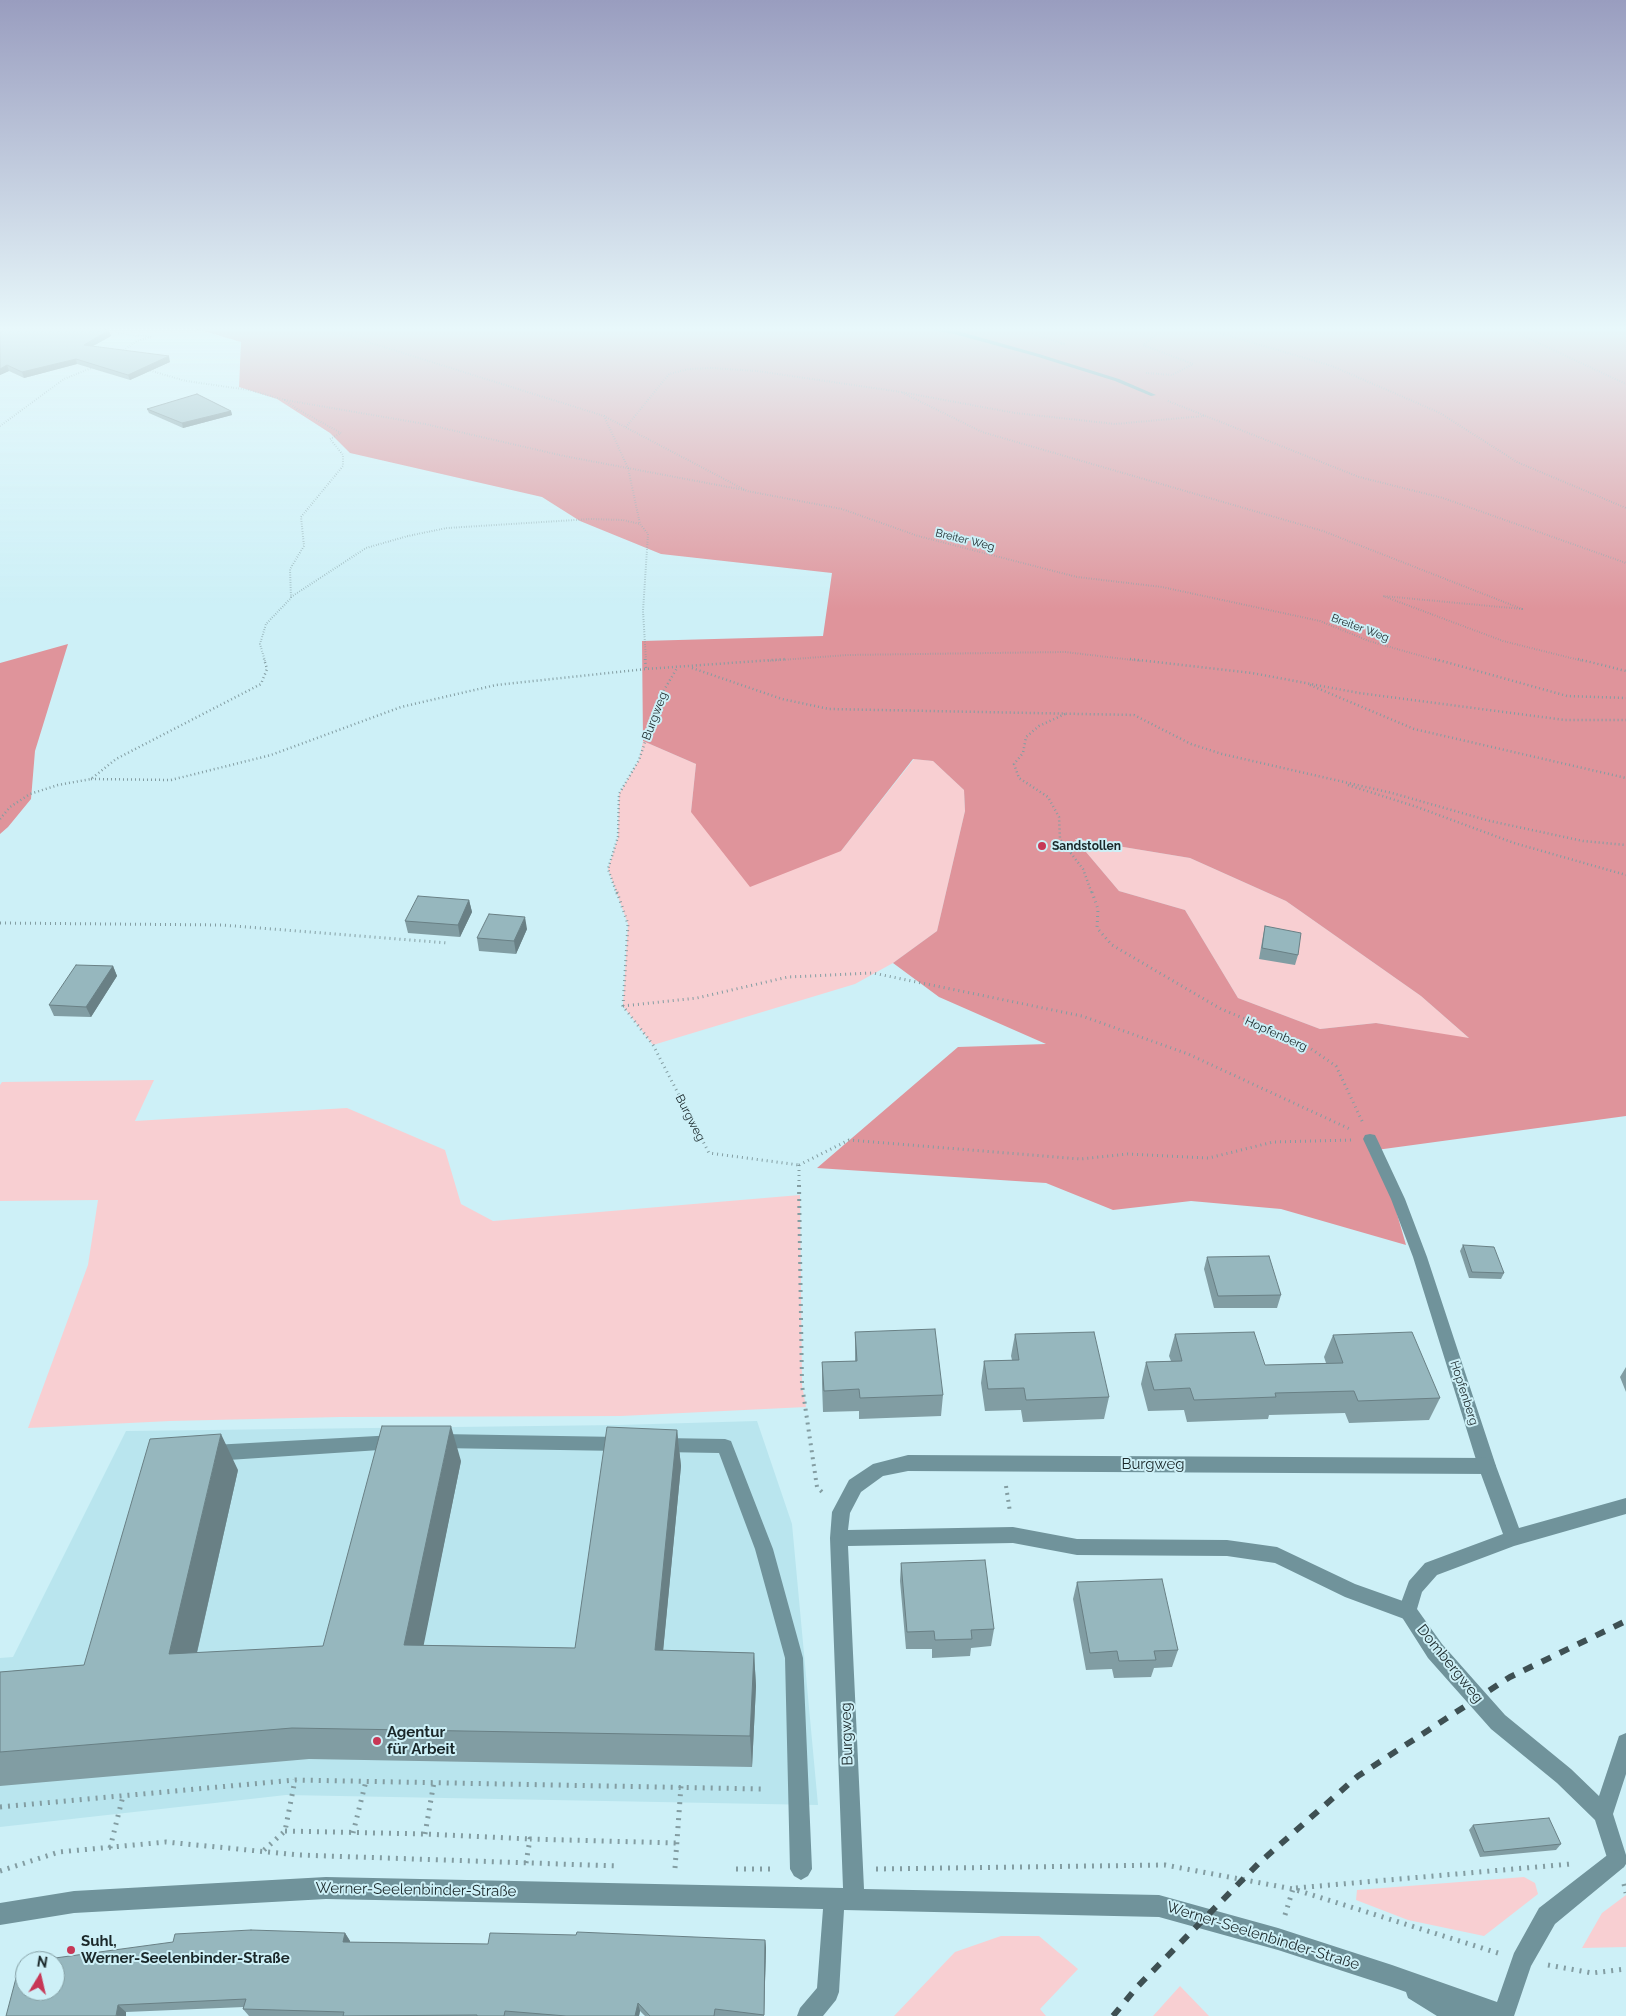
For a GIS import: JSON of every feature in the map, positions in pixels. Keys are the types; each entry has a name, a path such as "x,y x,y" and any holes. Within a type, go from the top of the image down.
{"street":[{"name":"Hopfenberg","path":"1370,1139 1398,1199 1420,1257 1487,1466 1514,1538"},
{"path":"192,1454 421,1441 724,1446 764,1549 794,1658 801,1869"},
{"name":"Burgweg","path":"844,1899 853,1869 839,1538 841,1512 856,1486 879,1469 908,1463 1487,1466"},
{"path":"839,1538 1013,1535 1078,1547 1227,1548 1277,1555 1351,1591 1407,1611 1415,1587 1431,1569 1514,1538 1626,1506"},
{"name":"Dombergweg","path":"1407,1611 1435,1651 1498,1722 1564,1776 1604,1814"},
{"path":"1503,2016 1522,1961 1547,1916 1617,1860 1604,1814 1626,1743"},
{"name":"Werner-Seelenbinder-Straße","path":"0,1914 74,1902 326,1888 1159,1906 1278,1939 1392,1976 1503,2016"},
{"path":"808,2016 828,1992 844,1899"},
{"path":"1392,1976 1458,2016"}],"path":[{"path":"291,598 290,569 304,546 301,516 343,466 343,455 330,439 340,433 319,421"},
{"path":"408,421 564,456 747,490"},
{"path":"606,421 628,468 640,524 648,534 642,611 646,669"},
{"name":"Breiter Weg","path":"614,421 747,490 842,509 918,536 1077,577 1162,587 1320,621 1370,641 1567,696 1626,698"},
{"path":"626,427 631,421"},
{"path":"960,421 982,432 1323,532 1522,609 1382,596 1504,641 1626,671"},
{"path":"1085,421 1114,424 1147,421"},
{"path":"1217,421 1359,477 1442,498 1626,563"},
{"path":"1453,421 1517,462 1626,508"},
{"path":"91,779 116,759 261,684 267,669 260,644 266,624 291,598 366,548 408,536 447,528 591,519 623,520 640,524"},
{"path":"0,818 10,807 30,794 58,785 91,779 171,780 271,755 337,729 410,705 496,685 646,669 846,655 1065,652 1252,673 1359,693 1565,720 1626,720"},
{"path":"690,667 782,699 829,710 1068,712 1134,715 1191,744 1222,754 1392,793 1490,821 1583,841 1626,845"},
{"name":"Burgweg","path":"677,668 660,697 639,760 619,794 618,837 608,868 628,924 623,1006 653,1045 709,1154 799,1165"},
{"path":"1303,682 1414,729 1626,778"},
{"name":"Hopfenberg","path":"1068,712 1039,726 1026,737 1022,753 1014,764 1019,778 1048,797 1059,817 1060,840 1082,869 1098,909 1097,928 1112,945 1221,1009 1301,1042 1336,1066 1370,1139"},
{"path":"1326,778 1417,807 1514,843 1626,876"},
{"path":"0,923 222,925 448,943"},
{"path":"623,1006 697,998 788,977 873,973 1082,1016 1188,1054 1310,1109 1370,1139"},
{"path":"841,1512 817,1487 802,1385 799,1165 849,1140 1080,1159 1128,1154 1209,1158 1273,1142 1370,1139"},
{"path":"264,1850 285,1831 295,1780"},
{"path":"0,1807 295,1780 762,1789"},
{"path":"353,1833 366,1781"},
{"path":"424,1834 434,1782"},
{"path":"675,1868 681,1786"},
{"path":"110,1848 123,1796"},
{"path":"285,1831 677,1843"},
{"path":"526,1863 530,1839"},
{"path":"0,1871 59,1852 166,1842 264,1850 300,1855 625,1866"},
{"path":"1292,1889 1578,1863"},
{"path":"853,1869 1165,1865 1292,1889 1522,1961 1592,1973 1626,1970"},
{"path":"665,1868 685,1868"},
{"path":"733,1869 801,1869"}],"shaded area":[{"path":"311,421 1626,421 1626,1116 1369,1151 1393,1200 1406,1245 1281,1209 1191,1201 1113,1210 1046,1183 817,1168 958,1047 1046,1044 939,997 893,963 937,931 965,811 964,790 933,761 913,759 841,851 750,887 691,812 696,764 643,741 642,641 823,636 832,573 661,554 580,521 542,497 350,453 330,433","holes":["1075,839 1190,858 1286,901 1421,996 1469,1038 1376,1023 1320,1029 1238,998 1185,910 1119,891"]},
{"path":"68,644 35,751 31,799 0,834 0,663"},
{"path":"643,741 696,764 691,812 841,851 914,759 933,761 964,790 965,811 937,931 893,963 855,984 653,1045 623,1006 628,924 608,869 618,837 619,794 639,760"},
{"path":"1075,839 1190,858 1286,901 1421,996 1470,1039 1376,1023 1320,1029 1238,998 1185,910 1119,891"},
{"path":"154,1080 135,1121 347,1108 445,1150 461,1204 493,1221 800,1195 802,1385 806,1407 621,1416 340,1417 170,1421 28,1428 88,1265 98,1200 0,1201 0,1085 2,1082"},
{"path":"757,1421 792,1524 818,1805 286,1795 0,1827 0,1658 13,1657 126,1431 619,1425"},
{"path":"1524,1877 1535,1883 1538,1894 1484,1936 1408,1920 1356,1900 1357,1890"},
{"path":"1626,1895 1626,1947 1582,1948 1602,1913"},
{"path":"1001,1936 1039,1936 1078,1969 1040,2009 1046,2016 894,2016 955,1952"},
{"path":"1180,1986 1209,2016 1153,2016"}],"building":[{"path":"418,896 469,900 458,925 405,921"},
{"path":"489,914 525,917 514,941 477,938"},
{"path":"1265,926 1301,933 1298,955 1262,948"},
{"path":"76,965 113,966 86,1007 49,1005"},
{"path":"1463,1245 1494,1247 1504,1273 1472,1272"},
{"path":"1269,1256 1281,1295 1218,1296 1207,1257"},
{"path":"935,1329 943,1395 860,1398 859,1389 824,1391 822,1362 857,1361 855,1332"},
{"path":"1094,1332 1109,1397 1026,1400 1024,1388 988,1389 984,1361 1019,1360 1015,1334"},
{"path":"1254,1332 1265,1365 1343,1363 1333,1335 1412,1332 1440,1398 1358,1401 1354,1391 1275,1393 1276,1397 1194,1400 1190,1388 1154,1390 1146,1362 1182,1361 1175,1334"},
{"path":"382,1426 451,1426 404,1645 575,1648 607,1427 677,1430 655,1650 754,1653 750,1736 292,1728 0,1752 0,1672 84,1665 150,1439 221,1434 169,1654 323,1646"},
{"path":"985,1560 994,1629 971,1630 972,1639 935,1640 934,1631 907,1632 901,1563"},
{"path":"1162,1579 1178,1650 1154,1651 1156,1660 1119,1661 1117,1651 1090,1653 1077,1582"},
{"path":"1549,1818 1561,1844 1484,1852 1473,1825"},
{"path":"251,1930 345,1933 343,1942 488,1944 490,1933 576,1935 577,1932 765,1940 764,2015 715,2009 714,2016 650,2016 638,2003 635,2016 566,2016 505,2011 504,2016 343,2016 344,2012 243,2009 246,1999 118,2005 116,2016 6,2016 15,1982 15,2001 65,2001 65,1957 173,1942 175,1934"}],"railway":[{"path":"1113,2016 1138,1986 1259,1863 1358,1776 1510,1677 1626,1621"}],"place":[{"name":"Sandstollen","path":"1042,846"},
{"name":"Agentur für Arbeit","path":"377,1741"},
{"name":"Suhl, Werner-Seelenbinder-Straße","path":"71,1950"}]}
